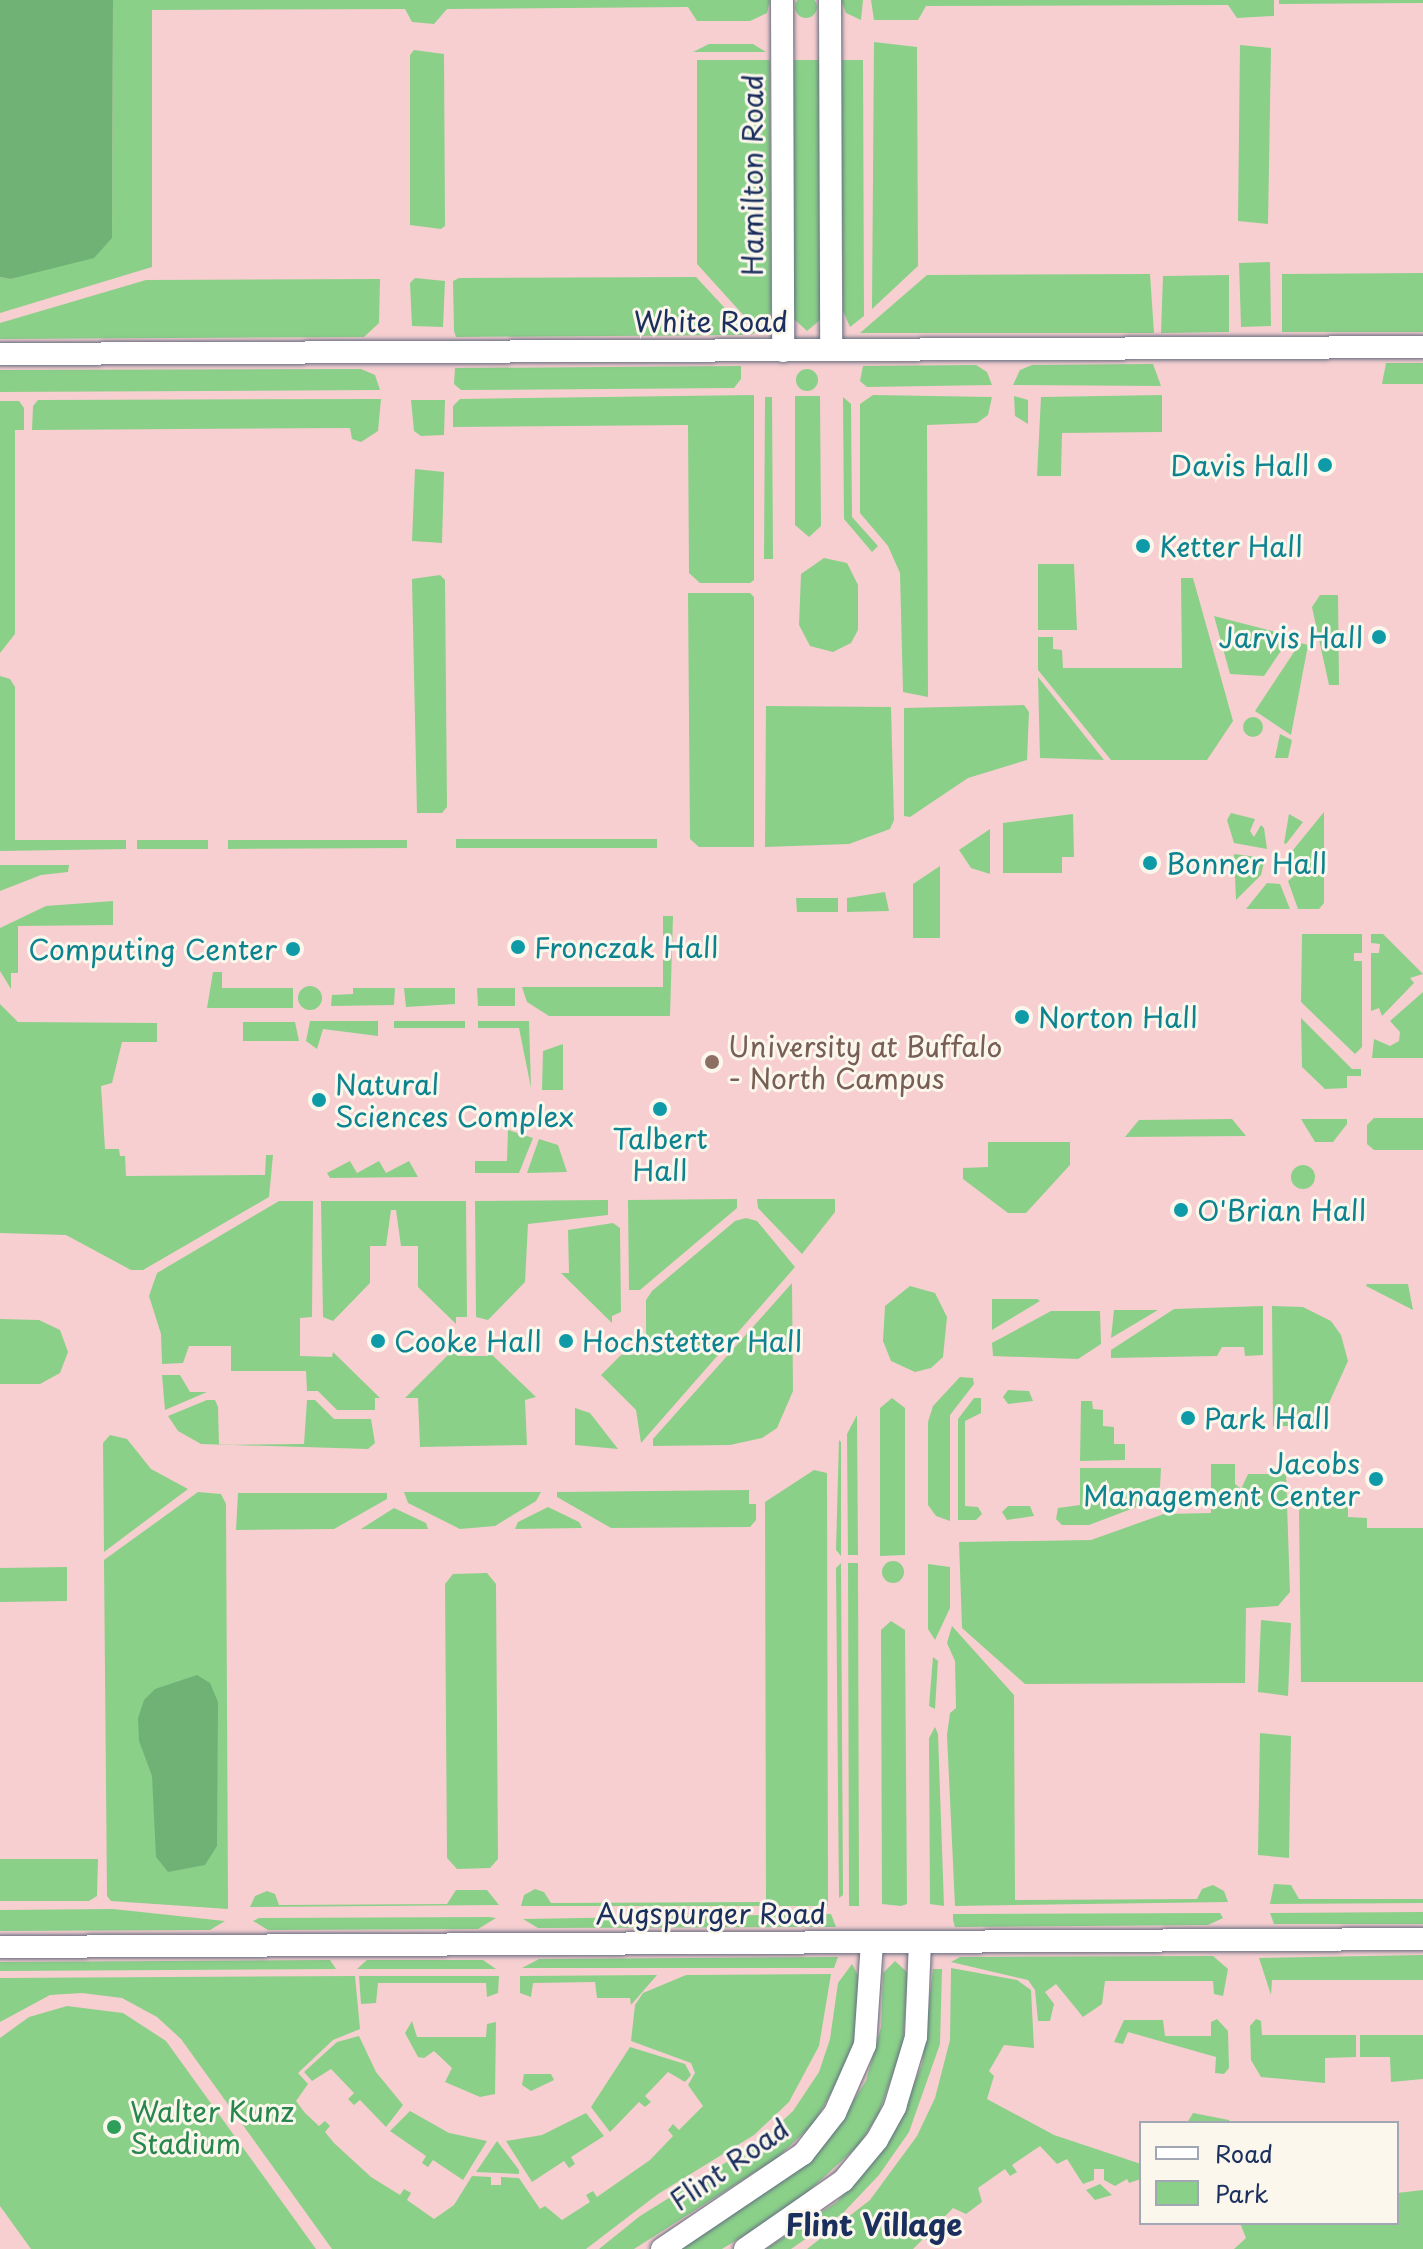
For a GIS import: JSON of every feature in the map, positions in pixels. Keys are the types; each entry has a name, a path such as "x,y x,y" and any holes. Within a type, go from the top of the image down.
{"street":[{"name":"Hamilton Road","path":"782,0 783,351"},
{"path":"830,0 831,350"},
{"name":"White Road","path":"0,354 1423,347"},
{"name":"Augspurger Road","path":"0,1947 1423,1939"},
{"path":"745,2249 843,2181 877,2140 899,2095 916,2037 920,1942"},
{"name":"Flint Road","path":"662,2249 803,2154 835,2113 865,2045 872,1943"}],"shaded area":[{"name":"University at Buffalo - North Campus","path":"0,0 1423,0 1423,2249 0,2249"}],"green space":[{"path":"800,-1 812,-1 816,3 816,11 810,17 802,17 796,11 796,3"},
{"path":"0,0 113,0 112,238 94,258 10,279 0,277"},
{"path":"113,0 770,0 767,13 750,21 697,21 688,7 447,9 434,24 412,22 405,9 152,10 152,267 0,313 0,277 10,279 112,238"},
{"path":"841,0 863,0 861,20 846,13"},
{"path":"871,0 1274,0 1274,16 1237,18 1228,5 926,6 918,20 874,20"},
{"path":"1279,0 1423,0 1423,3 1279,4"},
{"path":"874,42 917,47 918,266 872,309"},
{"path":"709,44 753,44 766,52 693,52"},
{"path":"1240,45 1271,48 1268,224 1238,221"},
{"path":"414,50 444,54 445,226 441,229 410,225 410,55"},
{"path":"697,60 770,60 771,312 767,324 751,335 746,318 697,264"},
{"path":"793,60 819,60 820,320 807,331 794,319"},
{"path":"841,60 863,60 864,316 850,327 843,311"},
{"path":"1270,262 1271,326 1241,327 1239,263"},
{"path":"1423,273 1423,332 1282,332 1282,274"},
{"path":"1150,274 1154,333 860,333 927,275"},
{"path":"1229,275 1229,332 1161,333 1163,276"},
{"path":"696,277 735,319 743,335 456,337 454,331 453,281 459,278"},
{"path":"415,278 445,281 443,327 412,326 410,283"},
{"path":"380,279 379,323 364,337 0,339 0,323 146,280"},
{"path":"1386,363 1423,363 1423,384 1382,384"},
{"path":"1153,364 1161,386 1013,385 1020,370 1032,365"},
{"path":"976,365 987,372 992,385 867,387 860,381 863,366"},
{"path":"741,366 741,379 734,388 461,390 454,384 455,368"},
{"path":"361,369 375,375 380,390 0,392 0,370"},
{"path":"807,369 815,372 818,380 815,388 807,391 799,388 796,380 799,372"},
{"path":"754,395 754,580 750,583 700,583 689,573 688,425 453,427 453,406 460,399"},
{"path":"873,395 992,397 988,415 977,423 927,425 928,697 903,692 900,573 888,546 860,513 860,404"},
{"path":"1162,395 1162,432 1062,433 1061,476 1037,476 1041,397"},
{"path":"795,396 820,396 821,526 809,537 795,525"},
{"path":"1014,396 1028,400 1028,424 1015,416"},
{"path":"765,397 772,397 773,559 764,559"},
{"path":"843,397 851,404 852,517 878,546 872,552 844,519"},
{"path":"381,399 378,431 361,442 352,439 350,428 32,430 33,406 38,400"},
{"path":"411,400 445,400 444,435 421,436 414,431"},
{"path":"0,401 19,401 24,408 24,430 15,430 15,634 0,653"},
{"path":"415,469 444,472 442,543 412,541"},
{"path":"824,558 847,563 858,585 858,630 851,643 833,652 810,646 799,625 801,574"},
{"path":"1038,564 1074,564 1077,630 1038,630"},
{"path":"440,575 445,580 447,807 442,813 417,813 412,579"},
{"path":"1181,578 1193,578 1233,721 1207,760 1111,760 1038,670 1038,637 1053,637 1053,649 1062,650 1063,668 1182,668"},
{"path":"688,593 750,593 754,597 754,847 699,847 690,839"},
{"path":"1320,595 1338,595 1339,685 1329,685 1312,607"},
{"path":"1214,616 1291,636 1264,676 1230,674"},
{"path":"1300,643 1308,645 1291,735 1255,711"},
{"path":"0,676 10,679 15,687 15,840 126,840 126,849 0,851"},
{"path":"1038,677 1104,760 1040,758"},
{"path":"1024,705 1029,712 1027,760 968,778 910,817 904,816 904,708"},
{"path":"766,706 891,707 894,820 890,829 849,844 765,847"},
{"path":"1253,717 1260,720 1263,727 1260,734 1253,737 1246,734 1243,727 1246,720"},
{"path":"1280,734 1292,740 1288,758 1275,758"},
{"path":"1324,812 1324,903 1319,909 1298,909 1288,881 1304,868 1289,855"},
{"path":"1231,813 1255,819 1250,831 1254,837 1261,825 1264,828 1267,849 1234,843 1227,820"},
{"path":"1073,814 1074,857 1062,857 1062,873 1003,873 1003,823"},
{"path":"1289,814 1303,822 1286,844 1284,843"},
{"path":"990,829 990,874 971,868 959,850"},
{"path":"456,839 657,839 657,848 456,848"},
{"path":"137,840 208,840 208,849 137,849"},
{"path":"228,840 407,840 407,848 228,849"},
{"path":"1234,854 1265,858 1261,875 1236,900"},
{"path":"0,865 69,865 68,872 41,875 0,891"},
{"path":"940,866 940,938 913,938 913,884"},
{"path":"1267,883 1280,884 1290,909 1246,909"},
{"path":"885,892 889,911 847,912 847,898"},
{"path":"796,898 838,898 838,912 797,912"},
{"path":"113,901 113,925 18,926 18,973 11,973 11,989 0,971 0,928 46,906"},
{"path":"663,916 673,916 670,1016 549,1016 527,1002 522,987 663,987"},
{"path":"1302,934 1362,934 1362,953 1354,953 1354,961 1362,961 1362,1047 1355,1054 1301,1002"},
{"path":"1371,934 1383,934 1423,974 1410,978 1414,983 1382,1016 1379,1008 1371,1011 1371,953 1379,953 1380,944 1371,943"},
{"path":"213,972 222,972 222,988 293,988 293,1008 207,1008"},
{"path":"310,986 319,989 322,998 319,1007 310,1010 301,1007 298,998 301,989"},
{"path":"353,988 395,988 394,1005 331,1006 332,995 353,994"},
{"path":"404,988 455,988 455,1004 406,1007"},
{"path":"477,988 515,988 515,1006 478,1006"},
{"path":"1423,992 1423,1058 1372,1058 1374,1039 1390,1046 1399,1041 1400,1032 1390,1021"},
{"path":"0,1004 18,1022 157,1023 157,1042 122,1042 112,1083 101,1086 105,1149 119,1149 120,1156 125,1156 126,1176 265,1175 266,1155 273,1155 269,1197 143,1270 131,1270 66,1235 0,1233"},
{"path":"1301,1018 1352,1069 1361,1069 1361,1076 1347,1076 1347,1088 1325,1089 1302,1067"},
{"path":"310,1021 378,1021 378,1036 323,1029 317,1049 306,1041"},
{"path":"394,1021 465,1021 465,1028 394,1028"},
{"path":"478,1021 529,1021 531,1088 519,1028 478,1028"},
{"path":"243,1022 295,1022 299,1041 243,1041"},
{"path":"563,1044 563,1090 542,1090 543,1051"},
{"path":"1374,1118 1423,1118 1423,1150 1374,1150 1367,1144 1367,1125"},
{"path":"1232,1119 1246,1136 1125,1137 1139,1120"},
{"path":"1301,1119 1347,1119 1347,1124 1333,1142 1315,1142"},
{"path":"508,1130 533,1138 519,1173 475,1173 475,1161 507,1161"},
{"path":"539,1139 558,1145 567,1172 527,1173"},
{"path":"988,1142 1070,1142 1070,1165 1026,1213 1008,1213 963,1179 963,1168 988,1167"},
{"path":"350,1161 357,1173 379,1161 386,1173 409,1161 418,1177 330,1178 327,1173"},
{"path":"1303,1165 1314,1172 1315,1177 1308,1188 1303,1189 1292,1182 1291,1177 1298,1166"},
{"path":"737,1199 737,1208 640,1290 629,1290 628,1200"},
{"path":"757,1199 835,1199 835,1212 802,1254 758,1208"},
{"path":"608,1200 608,1215 528,1224 525,1282 488,1320 476,1317 475,1201"},
{"path":"279,1201 313,1201 312,1317 300,1318 300,1356 332,1357 333,1352 380,1398 375,1398 375,1410 337,1410 318,1391 307,1391 306,1371 231,1371 231,1346 189,1346 183,1363 162,1364 161,1334 149,1296 157,1273"},
{"path":"321,1201 466,1201 467,1317 456,1317 456,1324 418,1287 418,1246 401,1246 396,1210 391,1210 386,1246 370,1246 370,1283 333,1321 323,1317"},
{"path":"746,1218 757,1221 795,1267 641,1443 636,1410 601,1375 621,1355 646,1354 646,1300 652,1291 735,1221"},
{"path":"613,1223 620,1228 621,1312 612,1316 612,1323 561,1273 569,1273 568,1230"},
{"path":"792,1283 793,1391 777,1428 762,1438 730,1445 653,1446 653,1439"},
{"path":"1367,1284 1408,1284 1413,1310 1366,1286"},
{"path":"910,1286 935,1293 947,1317 943,1357 931,1368 915,1372 891,1361 883,1341 885,1306"},
{"path":"992,1299 1037,1299 1040,1301 992,1330"},
{"path":"1263,1306 1263,1355 1245,1356 1244,1347 1222,1347 1217,1356 1111,1358 1111,1350 1174,1309"},
{"path":"1272,1306 1303,1307 1331,1321 1341,1335 1348,1361 1324,1414 1328,1426 1273,1426"},
{"path":"1114,1310 1158,1310 1111,1338"},
{"path":"1051,1311 1100,1311 1101,1344 1078,1359 993,1356 992,1343"},
{"path":"0,1319 39,1320 60,1330 68,1352 60,1373 40,1384 0,1384"},
{"path":"456,1347 457,1356 488,1356 488,1351 536,1397 525,1400 527,1445 420,1447 418,1398 405,1398"},
{"path":"162,1375 180,1375 190,1392 207,1392 165,1410"},
{"path":"960,1377 973,1378 974,1384 950,1415 950,1521 936,1516 928,1505 928,1422 933,1406"},
{"path":"1008,1390 1029,1391 1033,1401 1008,1404 1003,1397"},
{"path":"892,1398 905,1408 905,1555 880,1556 880,1408"},
{"path":"974,1398 981,1398 981,1413 965,1421 965,1506 978,1507 982,1514 976,1520 958,1520 958,1419"},
{"path":"207,1400 215,1400 218,1407 219,1445 201,1444 178,1431 168,1416"},
{"path":"307,1400 315,1400 334,1419 371,1419 375,1443 368,1449 230,1445 304,1444"},
{"path":"1081,1401 1092,1401 1093,1409 1103,1410 1103,1426 1114,1427 1114,1444 1125,1444 1125,1460 1080,1461"},
{"path":"575,1408 590,1413 618,1449 575,1445"},
{"path":"857,1415 858,1555 848,1555 847,1434"},
{"path":"110,1435 127,1439 151,1469 188,1489 104,1552 103,1443"},
{"path":"839,1440 841,1442 841,1556 836,1550"},
{"path":"1211,1464 1235,1464 1235,1484 1241,1489 1248,1474 1286,1474 1290,1592 1278,1606 1246,1608 1245,1683 1025,1684 962,1628 959,1542 1091,1540 1164,1514 1211,1513"},
{"path":"1080,1468 1161,1468 1160,1487 1147,1503 1089,1525 1062,1525 1056,1519 1058,1508 1080,1505"},
{"path":"814,1470 827,1473 828,1906 521,1906 524,1895 535,1889 544,1892 551,1903 766,1902 765,1502"},
{"path":"749,1490 749,1504 756,1504 756,1520 750,1527 611,1528 557,1497 557,1492"},
{"path":"198,1492 221,1494 226,1504 228,1909 111,1901 107,1896 104,1560"},
{"path":"404,1492 541,1492 536,1501 495,1526 460,1529 408,1503"},
{"path":"238,1493 387,1493 387,1499 334,1529 236,1530"},
{"path":"1008,1506 1030,1506 1034,1516 1007,1520 1002,1512"},
{"path":"1299,1506 1348,1506 1348,1517 1367,1518 1367,1528 1423,1528 1423,1682 1301,1682"},
{"path":"548,1507 579,1522 582,1528 515,1529 518,1522"},
{"path":"394,1508 426,1523 428,1529 361,1529"},
{"path":"893,1561 901,1564 904,1572 901,1580 893,1583 885,1580 882,1572 885,1564"},
{"path":"841,1563 843,1895 839,1898 836,1568"},
{"path":"848,1563 858,1563 859,1906 849,1906"},
{"path":"928,1564 950,1567 950,1608 935,1640 928,1629"},
{"path":"67,1567 67,1601 0,1602 0,1568"},
{"path":"487,1573 496,1584 498,1859 490,1868 457,1869 447,1858 445,1584 453,1574"},
{"path":"1261,1620 1291,1623 1288,1696 1258,1692"},
{"path":"891,1621 905,1630 907,1904 901,1906 882,1904 881,1630"},
{"path":"952,1626 1014,1695 1015,1900 1197,1899 1202,1889 1213,1885 1224,1891 1228,1902 955,1906 947,1735 950,1713 956,1708 955,1661 947,1643"},
{"path":"933,1657 938,1661 935,1709 929,1706"},
{"path":"197,1675 210,1683 218,1702 217,1846 205,1865 168,1872 156,1857 152,1776 139,1741 138,1718 144,1700 155,1689"},
{"path":"935,1727 938,1734 944,1906 930,1904 929,1738"},
{"path":"1260,1733 1291,1736 1289,1858 1258,1855"},
{"path":"0,1859 98,1859 97,1896 89,1901 0,1901"},
{"path":"1274,1884 1291,1885 1299,1899 1423,1899 1423,1903 1270,1904"},
{"path":"456,1890 487,1890 499,1905 250,1907 255,1896 267,1891 275,1894 279,1905 447,1904"},
{"path":"113,1909 225,1921 210,1930 0,1931 0,1910"},
{"path":"1423,1912 1423,1924 1274,1924 1270,1913"},
{"path":"1220,1913 1223,1918 1208,1925 955,1927 953,1920 953,1914"},
{"path":"831,1914 836,1927 538,1928 523,1919"},
{"path":"259,1918 496,1918 478,1929 268,1930 253,1921"},
{"path":"1423,1955 1423,1980 1272,1980 1271,1995 1259,1958"},
{"path":"1213,1956 1228,1969 1223,1996 1214,1994 1213,1981 1105,1981 1102,2004 1083,2017 1056,1984 1045,1992 1054,2004 1050,2021 1038,2021 1035,1990 1028,1980 951,1962 960,1957"},
{"path":"838,1957 834,1968 522,1968 539,1959"},
{"path":"330,1960 336,1969 0,1971 0,1962"},
{"path":"367,1960 483,1960 496,1969 357,1969"},
{"path":"895,1961 908,1973 903,2045 879,2113 859,2145 792,2206 722,2249 674,2249 797,2171 828,2140 866,2081 881,2027 883,1973"},
{"path":"852,1964 860,1979 850,2060 814,2123 777,2158 634,2249 599,2249 640,2216 762,2140 793,2111 819,2072 830,2039 838,1983"},
{"path":"951,1968 1017,1980 1031,1990 1034,2048 1004,2045 989,2071 994,2076 987,2099 1054,2135 1139,2163 1139,2180 1129,2183 1127,2179 1115,2186 1104,2180 1104,2169 1094,2169 1094,2180 1083,2184 1067,2159 1057,2164 1040,2146 1012,2165 1017,2172 1010,2176 1005,2169 978,2188 982,2202 966,2214 953,2208 930,2232 936,2238 930,2243 924,2238 913,2249 807,2249 870,2200 917,2136 935,2098 950,2040"},
{"path":"933,1969 942,1969 940,2044 909,2132 879,2175 843,2213 791,2249 766,2249 837,2202 890,2139 922,2065"},
{"path":"831,1974 819,2046 789,2102 754,2135 658,2194 586,2249 332,2249 181,2039 157,2017 122,1998 82,1993 50,1995 0,2022 0,1978 355,1976 360,2029 333,2040 298,2073 308,2084 296,2101 305,2113 319,2126 325,2121 330,2126 325,2132 334,2143 371,2177 400,2195 404,2189 411,2193 407,2200 434,2219 454,2205 472,2176 491,2177 491,2185 501,2185 501,2177 519,2178 540,2209 545,2206 562,2220 590,2202 586,2195 593,2191 597,2197 650,2160 673,2136 668,2130 673,2124 679,2130 703,2106 688,2085 695,2073 691,2063 631,2041 635,2005 643,1993 686,1975"},
{"path":"657,1975 631,2005 630,1998 597,1998 595,1982 533,1983 531,1997 520,1993 520,1976"},
{"path":"359,1976 499,1976 498,1993 487,1997 486,1983 378,1983 376,2003 361,2004"},
{"name":"Walter Kunz Stadium","path":"67,2006 123,2013 166,2041 316,2249 31,2249 0,2206 0,2038 29,2017"},
{"path":"1217,2019 1228,2031 1229,2068 1224,2074 1215,2073 1216,2057 1128,2032 1123,2044 1114,2042 1124,2020 1163,2020 1165,2036 1211,2036 1211,2022"},
{"path":"1256,2019 1261,2021 1262,2035 1356,2035 1356,2057 1325,2058 1325,2083 1261,2077 1251,2060 1250,2026"},
{"path":"412,2021 417,2037 486,2037 487,2024 496,2022 495,2094 480,2097 445,2082 452,2068 434,2051 424,2058 418,2057 405,2033"},
{"path":"1360,2035 1423,2035 1423,2079 1391,2082 1390,2057 1360,2057"},
{"path":"359,2036 376,2072 403,2105 386,2127 360,2100 354,2105 348,2099 354,2093 331,2069 312,2081 304,2072 337,2042"},
{"path":"630,2047 685,2064 691,2075 685,2082 668,2072 645,2096 651,2102 645,2107 639,2102 610,2132 591,2107"},
{"path":"524,2074 551,2074 554,2080 531,2091 522,2085"},
{"path":"410,2111 449,2133 487,2141 463,2180 433,2160 428,2167 422,2163 426,2156 390,2131"},
{"path":"586,2113 604,2136 571,2157 575,2164 569,2168 564,2161 532,2182 506,2141 542,2135"},
{"path":"1193,2113 1229,2120 1229,2121 1188,2121"},
{"path":"497,2141 519,2170 519,2174 476,2172"},
{"path":"1100,2184 1112,2195 1095,2200 1086,2190"},
{"path":"1423,2190 1423,2249 1234,2249 1246,2238 1241,2225 1399,2225 1399,2193"}],"place":[{"name":"Davis Hall","path":"1325,465"},
{"name":"Ketter Hall","path":"1143,546"},
{"name":"Jarvis Hall","path":"1379,637"},
{"name":"Bonner Hall","path":"1150,863"},
{"name":"Fronczak Hall","path":"518,947"},
{"name":"Computing Center","path":"293,949"},
{"name":"Norton Hall","path":"1022,1017"},
{"name":"University at Buffalo - North Campus","path":"712,1062"},
{"name":"Natural Sciences Complex","path":"319,1100"},
{"name":"Talbert Hall","path":"660,1109"},
{"name":"O'Brian Hall","path":"1181,1210"},
{"name":"Cooke Hall","path":"378,1341"},
{"name":"Hochstetter Hall","path":"566,1341"},
{"name":"Park Hall","path":"1188,1418"},
{"name":"Jacobs Management Center","path":"1376,1479"},
{"name":"Walter Kunz Stadium","path":"114,2127"}],"district":[{"name":"Flint Village","path":"874,2224"}]}
